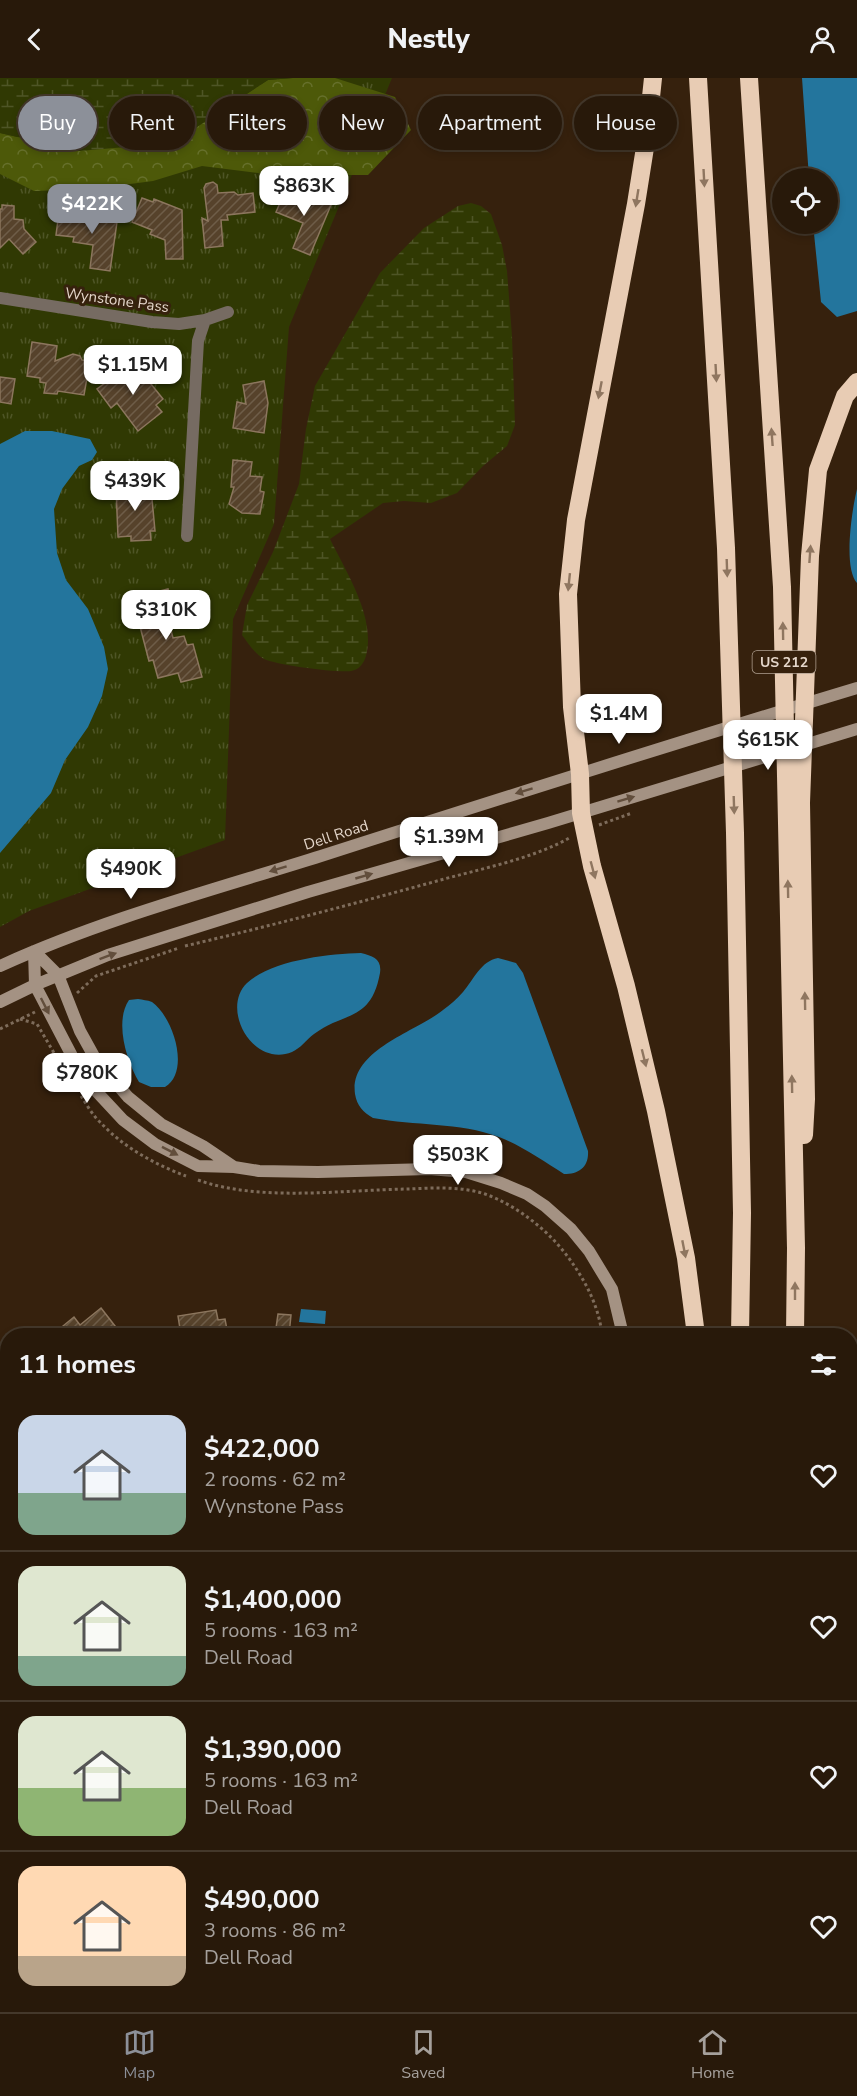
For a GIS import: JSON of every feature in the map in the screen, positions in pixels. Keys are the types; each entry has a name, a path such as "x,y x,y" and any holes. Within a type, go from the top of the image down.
{"highway":[{"path":"653,78 636,204 576,520 568,594 572,696 583,821 592,866 626,986 656,1111 686,1258 695,1328"},
{"name":"US 212","path":"698,78 726,548 742,1202 740,1328"},
{"name":"US 212","path":"749,78 782,587 796,1248 795,1328"},
{"path":"796,1248 806,1099 801,803 810,556 818,470 845,396 857,382"}],"main road":[{"name":"Dell Road","path":"0,966 34,951 138,913 668,745 856,688"},
{"path":"0,1002 34,985 108,956 297,896 583,821 671,785 857,729"},
{"path":"34,951 58,975 80,1031 96,1060 128,1097 161,1124 203,1146 234,1167"},
{"path":"34,951 34,985 83,1077 123,1120 155,1144 198,1166 234,1167 259,1171 318,1172 429,1169 466,1172 501,1183 527,1194 545,1206 571,1229 590,1251 612,1289 621,1328"}],"street":[{"name":"Wynstone Pass","path":"0,298 178,324 205,320 228,312"},
{"path":"187,536 198,341 205,320"}],"path":[{"path":"67,998 80,992 96,976 184,946 286,921 554,847 583,821 640,810"},
{"path":"0,1029 46,1007"}],"green space":[{"path":"0,78 392,78 385,96 319,96 319,150 362,150 289,327 274,524 233,619 225,840 29,911 0,927"},
{"path":"0,78 293,78 268,80 244,96 207,96 207,120 195,128 195,96 109,96 109,148 97,149 97,96 18,96 18,137 0,133"},
{"path":"335,78 392,96 319,96 319,150 392,150 368,175 275,175 202,166 153,181 92,189 34,191 0,174 0,133 18,137 18,150 97,150 97,146 109,142 109,150 195,150 195,117 207,113 207,150 307,150 307,96 243,96 268,80"},
{"path":"406,120 411,130 406,135"},
{"path":"471,203 481,206 491,214 502,245 507,271 515,425 507,446 483,466 457,493 431,503 404,501 383,503 330,539 358,595 367,626 366,656 359,668 351,671 321,670 264,659 242,635 247,605 273,552 299,484 306,429 315,386 380,273 424,228 458,206"},
{"path":"81,544 104,544 104,562 81,562"}],"water":[{"path":"802,78 857,78 857,311 837,317 821,302 814,234 838,234 838,168 808,168"},
{"path":"25,431 52,431 90,439 97,452 92,460 79,466 62,489 54,509 57,553 66,580 88,609 104,647 108,669 102,696 88,727 65,760 51,793 0,853 0,444"},
{"path":"857,489 857,583 850,565 850,552 851,524"},
{"path":"361,953 376,959 380,964 376,989 363,1008 325,1027 292,1052 278,1055 265,1052 245,1033 239,1020 237,1007 240,994 247,983 258,975 301,960"},
{"path":"498,958 516,963 523,973 588,1151 585,1165 574,1173 564,1174 524,1149 484,1132 373,1118 363,1111 357,1102 356,1079 362,1065 387,1044 446,1008 463,992 482,967"},
{"path":"129,1000 152,1002 160,1009 167,1019 176,1044 177,1069 173,1079 165,1087 151,1087 139,1082 130,1064 122,1030 123,1019"},
{"path":"301,1309 326,1311 325,1324 299,1322"}],"building":[{"path":"213,182 217,185 218,193 234,192 238,195 253,193 255,212 227,215 228,220 221,220 223,246 205,248 202,218 208,221 204,188 206,184"},
{"path":"287,187 331,205 310,255 293,248 303,223 276,212"},
{"path":"142,198 153,202 154,199 182,210 183,259 166,259 165,240 150,234 152,230 132,222"},
{"path":"2,205 14,206 14,219 23,220 24,229 36,242 23,254 9,239 0,248 0,209"},
{"path":"95,211 118,215 110,271 90,268 93,245 73,242 74,237 56,235 59,212 94,215"},
{"path":"32,342 57,346 55,361 73,354 80,356 82,360 90,361 84,395 58,391 57,394 44,393 46,383 40,382 40,378 27,376"},
{"path":"131,364 133,366 135,364 163,399 156,405 162,412 138,431 117,403 111,408 97,389"},
{"path":"0,377 15,379 11,404 0,402"},
{"path":"264,381 268,403 264,433 233,428 237,402 246,404 243,385"},
{"path":"233,460 252,462 250,476 262,477 260,491 264,492 260,514 242,513 229,504 234,487 231,487"},
{"path":"137,481 137,489 151,488 155,531 150,531 151,540 131,541 131,536 118,537 117,482"},
{"path":"168,589 173,609 166,611 173,638 184,636 187,645 193,644 202,677 181,682 178,673 158,678 153,660 149,661 137,615 148,612 144,595"},
{"path":"101,1308 115,1326 113,1328 65,1328 63,1326 74,1317 80,1325"},
{"path":"216,1310 218,1320 225,1319 227,1328 180,1328 178,1316"},
{"path":"278,1314 291,1315 290,1328 276,1328"}]}
